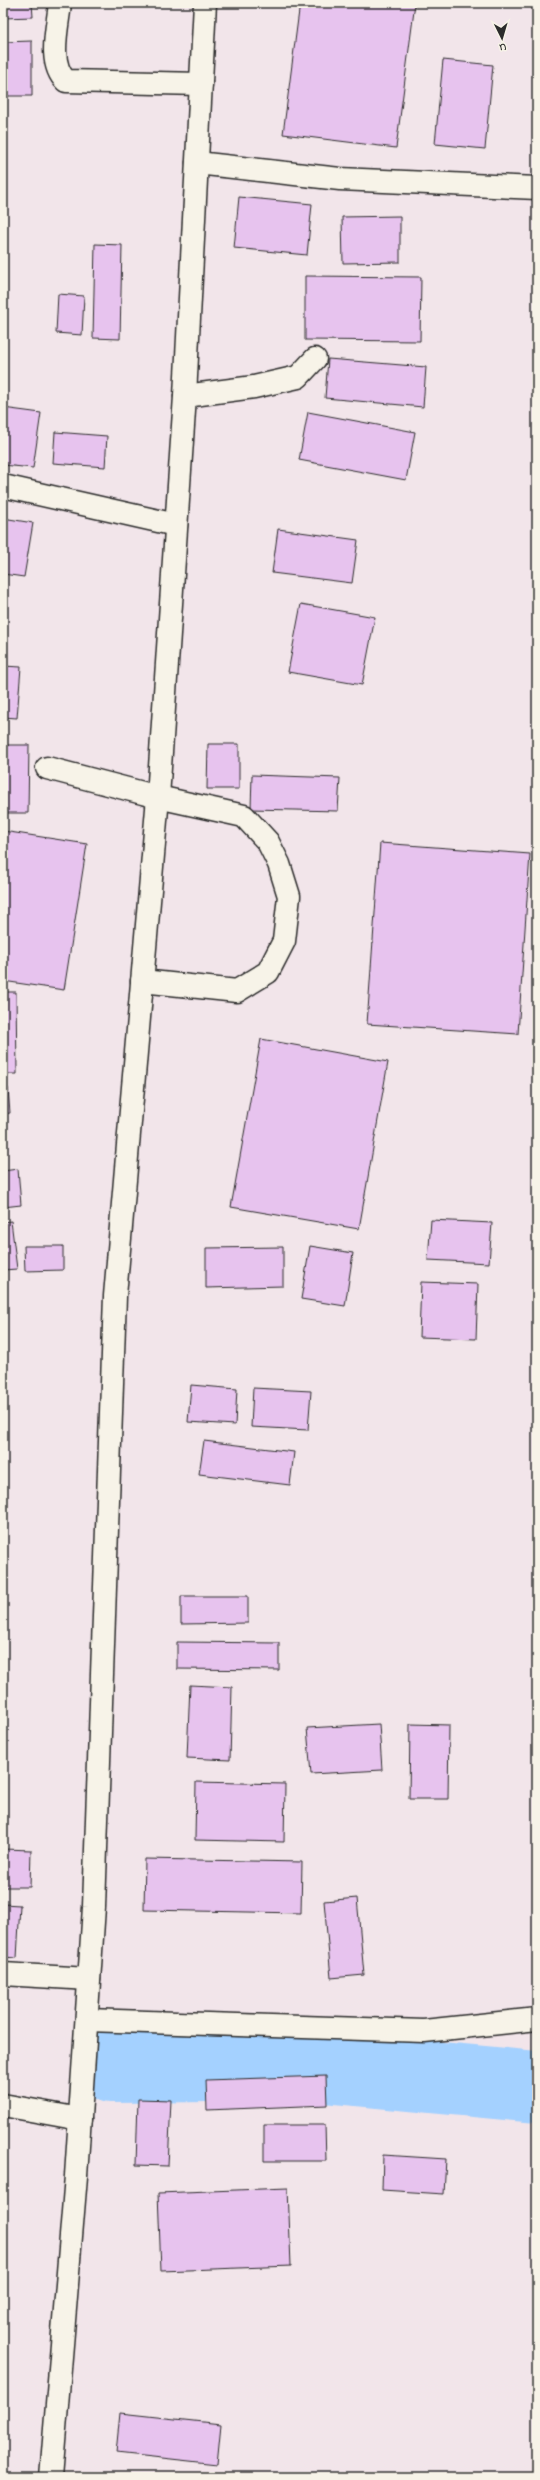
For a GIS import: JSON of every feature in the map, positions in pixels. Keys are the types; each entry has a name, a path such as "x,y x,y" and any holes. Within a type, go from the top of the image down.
{"main road":[{"path":"60,3 55,57 61,76 66,81 201,84"},
{"path":"51,2477 80,2119 94,1907 115,1296 158,797 185,396 205,3"},
{"path":"197,163 340,179 537,188"},
{"path":"185,396 254,387 298,377 315,359"},
{"path":"3,486 176,525"},
{"path":"47,768 158,797 244,816 268,842 279,864 289,896 284,941 268,972 237,991 142,981"},
{"path":"3,1974 89,1979"},
{"path":"86,2028 424,2030 537,2019"},
{"path":"3,2104 80,2119"}],"building":[{"path":"3,3 32,3 33,17 3,18"},
{"path":"300,3 415,3 396,148 283,134"},
{"path":"32,41 32,96 3,96 3,42"},
{"path":"443,60 493,65 485,149 435,144"},
{"path":"239,197 312,204 307,255 234,248"},
{"path":"400,216 400,262 343,263 342,217"},
{"path":"95,244 122,245 120,339 93,338"},
{"path":"305,276 421,277 420,341 305,340"},
{"path":"58,294 84,296 82,335 56,333"},
{"path":"328,359 426,367 423,407 325,398"},
{"path":"3,408 41,413 33,468 3,465"},
{"path":"308,412 415,432 406,480 299,460"},
{"path":"55,432 107,436 105,467 53,463"},
{"path":"3,518 33,523 24,577 3,574"},
{"path":"278,529 358,540 352,583 272,573"},
{"path":"301,604 375,617 362,685 288,672"},
{"path":"3,666 21,667 17,718 3,717"},
{"path":"208,744 239,744 239,789 207,789"},
{"path":"3,745 29,745 28,813 3,813"},
{"path":"252,775 340,778 338,811 251,809"},
{"path":"3,831 87,844 64,990 3,981"},
{"path":"380,843 530,854 518,1034 367,1024"},
{"path":"3,992 16,992 17,1074 3,1074"},
{"path":"261,1039 388,1062 359,1229 231,1207"},
{"path":"3,1088 8,1088 10,1113 3,1114"},
{"path":"18,1169 21,1205 3,1207 3,1171"},
{"path":"431,1220 492,1223 489,1263 428,1260"},
{"path":"11,1221 17,1269 3,1270 3,1222"},
{"path":"24,1246 63,1246 63,1270 25,1271"},
{"path":"310,1246 353,1253 345,1306 301,1299"},
{"path":"283,1247 283,1286 206,1288 206,1248"},
{"path":"421,1282 478,1284 476,1339 419,1337"},
{"path":"191,1385 237,1389 235,1425 188,1422"},
{"path":"253,1388 311,1391 308,1430 251,1427"},
{"path":"204,1441 294,1452 290,1485 199,1474"},
{"path":"181,1596 248,1596 248,1623 181,1624"},
{"path":"177,1642 279,1643 279,1670 177,1669"},
{"path":"190,1685 232,1687 230,1760 187,1758"},
{"path":"379,1724 382,1770 311,1774 307,1728"},
{"path":"410,1724 449,1725 448,1799 409,1799"},
{"path":"196,1782 285,1784 284,1842 195,1840"},
{"path":"3,1849 31,1850 30,1887 3,1887"},
{"path":"145,1859 302,1862 301,1913 144,1910"},
{"path":"357,1898 364,1975 331,1978 324,1901"},
{"path":"3,1904 20,1905 17,1958 3,1957"},
{"path":"326,2076 327,2105 207,2110 206,2080"},
{"path":"138,2099 171,2100 168,2166 136,2165"},
{"path":"264,2125 325,2125 326,2161 264,2161"},
{"path":"383,2155 446,2159 444,2194 382,2190"},
{"path":"288,2188 291,2266 161,2271 158,2193"},
{"path":"120,2413 221,2424 217,2464 116,2453"}],"waterway":[{"path":"111,2067 302,2065 537,2087"}]}
